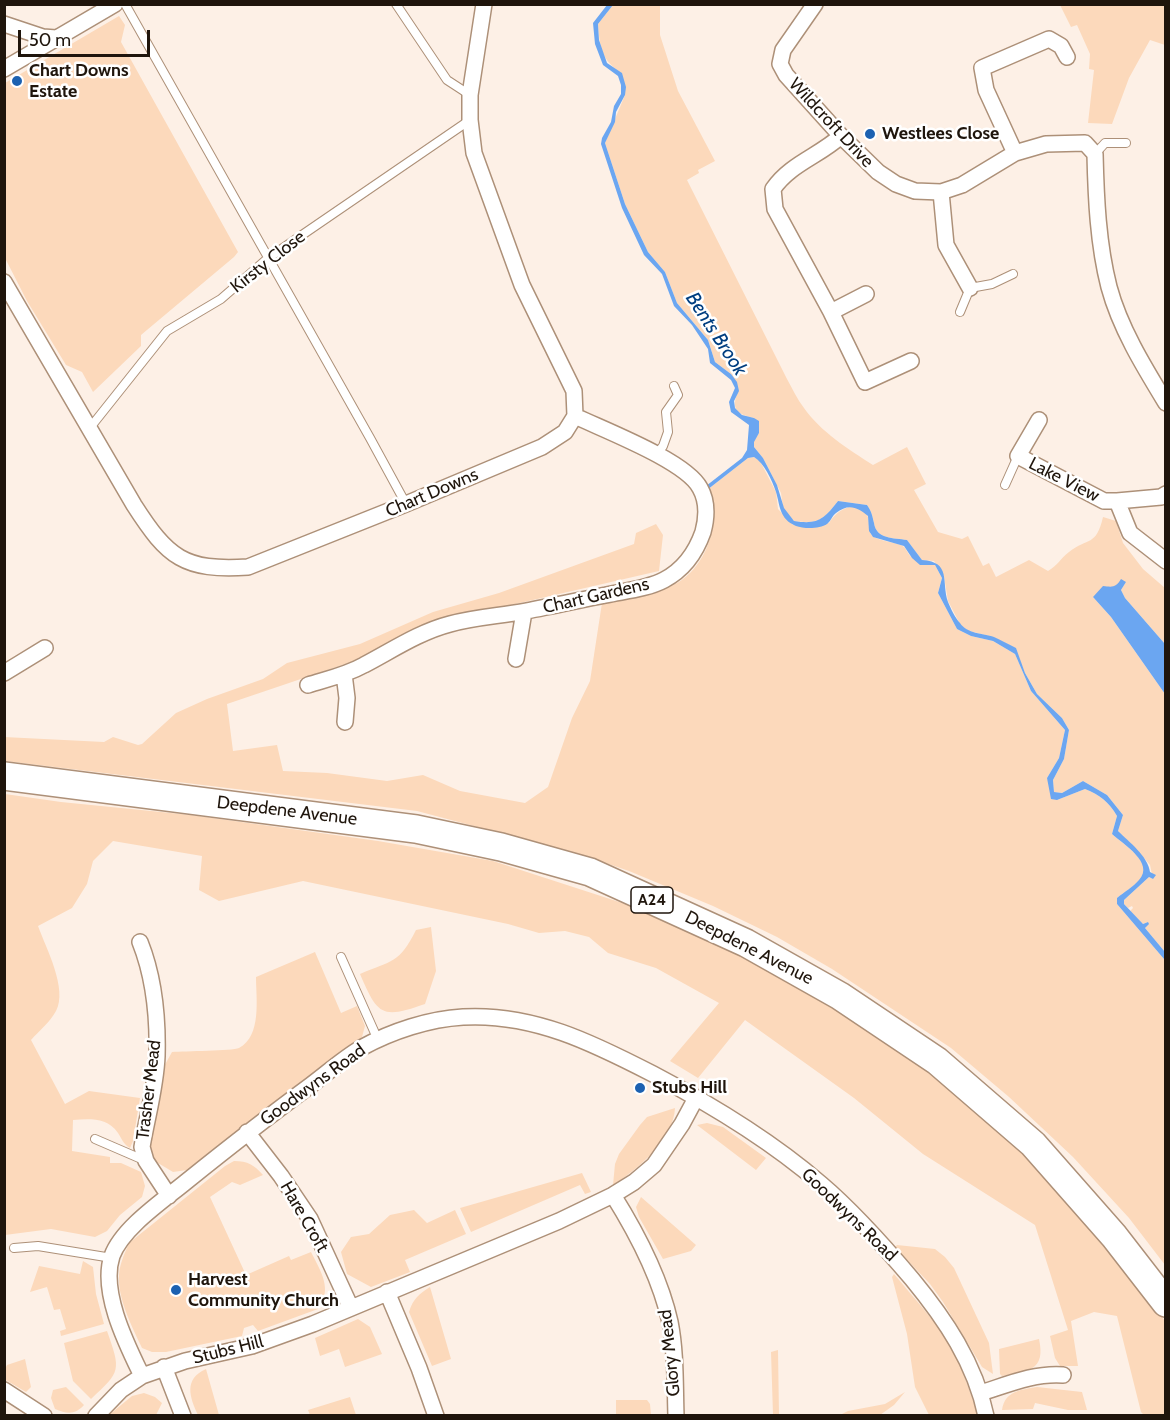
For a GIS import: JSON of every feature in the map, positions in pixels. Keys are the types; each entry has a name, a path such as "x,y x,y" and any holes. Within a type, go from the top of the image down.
{"highway":[{"name":"Deepdene Avenue","path":"4,776 416,829 501,847 590,872 746,943 840,996 937,1061 1033,1144 1114,1236 1166,1304"}],"street":[{"path":"4,24 43,37 62,37 115,4"},
{"path":"483,4 470,95 474,153 522,285 574,391 575,416"},
{"name":"Wildcroft Drive","path":"815,4 783,50 780,64 786,75 840,136 878,172 896,184 915,191 942,192 962,184 1015,153 1046,144 1085,144 1095,154"},
{"path":"4,69 56,38"},
{"path":"1015,153 986,90 982,68 1049,39 1061,46 1067,57"},
{"path":"840,136 832,144 782,176 773,189 775,209 831,312 865,382 911,361"},
{"path":"1095,154 1096,203 1109,288 1146,371 1166,404"},
{"path":"942,192 946,245 970,288"},
{"name":"Chart Downs","path":"4,282 153,535 170,553 193,565 220,569 248,567 542,447 565,432 575,416"},
{"path":"831,312 866,294"},
{"name":"Chart Gardens","path":"308,685 345,674 397,646 446,625 484,616 524,612 630,590 663,580 685,564 699,544 705,525 707,512 705,499 699,486 693,479 657,454 575,416"},
{"name":"Lake View","path":"1039,420 1018,456 1104,501 1161,497 1166,494"},
{"name":"Lake View","path":"1117,501 1130,532 1166,561"},
{"name":"Chart Gardens","path":"516,659 524,612"},
{"path":"4,673 45,648"},
{"path":"345,674 347,698 345,722"},
{"name":"Trasher Mead","path":"140,942 146,958 155,1005 157,1056 142,1147 146,1161 169,1196"},
{"name":"Goodwyns Road","path":"112,1258 123,1238 169,1196 247,1132 359,1049 416,1025 461,1017 498,1017 526,1021 571,1034 591,1043 696,1098 744,1127 822,1185 899,1263 938,1311 966,1358 981,1393 986,1416"},
{"name":"Stubs Hill","path":"96,1416 121,1390 142,1376 164,1367 211,1354 252,1346 313,1324 559,1221 613,1195 634,1182 654,1165 682,1124 696,1098"},
{"name":"Hare Croft","path":"247,1132 310,1219 351,1308"},
{"name":"Glory Mead","path":"613,1195 652,1265 663,1296 674,1352 676,1416"},
{"path":"112,1258 110,1276 118,1321 142,1376"},
{"path":"387,1292 419,1368 436,1416"},
{"path":"164,1367 183,1416"},
{"path":"981,1393 1031,1377 1048,1374 1063,1375"},
{"path":"4,1390 44,1416"}],"lane":[{"path":"125,4 406,504"},
{"path":"396,4 447,80 470,95"},
{"name":"Kirsty Close","path":"89,429 167,331 221,298 267,259 470,120"},
{"path":"1095,154 1105,143 1126,142"},
{"path":"960,312 970,288 992,284 1013,274"},
{"path":"657,454 668,432 666,412 678,395 674,386"},
{"path":"1005,485 1018,456"},
{"path":"341,957 378,1040"},
{"path":"94,1139 146,1161"},
{"path":"14,1248 38,1246 112,1258"}],"shaded area":[{"path":"613,5 660,5 660,35 678,91 715,161 698,170 699,173 687,180 793,390 818,425 873,465 907,447 926,484 914,490 938,532 962,539 968,536 983,566 989,563 996,577 1029,560 1048,571 1069,552 1094,537 1103,517 1116,521 1123,543 1143,569 1165,588 1165,644 1125,598 1121,590 1126,582 1093,597 1111,617 1165,694 1165,952 1145,928 1148,922 1143,924 1130,911 1132,906 1128,908 1124,904 1124,900 1149,877 1153,879 1150,865 1118,831 1123,815 1107,795 1083,781 1062,793 1054,792 1053,780 1064,759 1069,730 1062,718 1037,694 1015,648 993,637 969,631 961,626 948,601 944,576 934,561 922,560 907,540 886,537 878,532 867,505 838,501 825,516 809,522 794,521 783,508 781,493 763,458 754,447 753,442 759,433 754,418 743,415 737,410 735,402 738,391 731,374 715,362 708,340 677,303 665,272 648,252 625,204 605,143 625,95 621,73 605,58 600,40 598,24"},
{"path":"1060,5 1165,5 1165,45 1150,40 1129,78 1112,124 1088,123 1094,70 1089,69 1090,54 1077,25 1071,27"},
{"path":"119,16 125,25 121,42 238,252 141,335 141,346 93,392 82,372 66,365 27,301 5,258 5,83"},
{"path":"754,457 760,461 776,492 778,509 793,525 829,523 842,510 858,507 867,515 870,532 874,537 901,545 911,557 935,565 942,578 938,593 957,629 971,636 993,641 1015,654 1031,691 1065,730 1059,758 1047,778 1057,800 1085,789 1100,796 1117,816 1112,834 1136,854 1144,867 1141,879 1117,898 1117,904 1164,959 1165,1265 1129,1218 1073,1157 1009,1097 951,1048 832,969 777,937 713,906 629,871 576,853 417,811 5,761 4,737 104,742 113,737 138,745 142,744 176,713 263,679 287,663 360,644 433,612 499,593 634,544 636,533 656,524 663,535 659,571 437,622 392,641 354,661 227,704 233,751 277,745 283,771 327,773 387,781 423,775 460,791 525,803 548,787 572,718 590,681 602,603 660,591 686,577 700,560 710,540 713,508 707,490 748,458"},
{"path":"5,794 191,815 378,841 493,861 647,911 775,971 851,1017 942,1082 1037,1164 1107,1243 1165,1321 1165,1415 1144,1415 1141,1412 1117,1316 1094,1312 1071,1321 1078,1366 1060,1366 1055,1358 1050,1336 1068,1330 1035,1225 923,1154 854,1098 745,1020 698,1078 670,1061 719,1003 656,968 608,953 589,937 565,931 539,933 508,924 303,881 219,901 199,890 202,856 113,841 93,861 87,884 72,908 38,926 58,980 59,1002 51,1019 31,1040 65,1104 89,1091 140,1098 130,1148 109,1124 91,1119 73,1120 72,1151 110,1157 110,1163 121,1163 141,1172 145,1186 142,1197 120,1215 107,1231 95,1237 51,1229 5,1235"},
{"path":"431,927 436,971 425,1004 399,1012 383,1010 372,999 360,974 394,960 405,949 416,930"},
{"path":"315,952 341,1013 357,1006 365,1026 362,1037 187,1170 173,1172 153,1160 149,1148 162,1070 172,1052 239,1048 251,1035 254,1026 257,1006 256,977"},
{"path":"675,1108 668,1131 653,1152 633,1171 613,1185 615,1164 619,1154 640,1125 647,1117"},
{"path":"707,1123 723,1127 766,1158 756,1170 697,1125"},
{"path":"234,1161 250,1164 263,1175 240,1185 232,1182 210,1197 246,1275 289,1256 291,1260 311,1252 324,1280 325,1294 322,1302 318,1309 258,1331 253,1325 244,1328 242,1336 166,1352 152,1352 142,1348 121,1297 120,1266 129,1243"},
{"path":"582,1173 591,1192 585,1194 580,1185 471,1232 460,1208"},
{"path":"641,1197 696,1245 691,1251 663,1259 639,1217 636,1207"},
{"path":"414,1210 427,1223 455,1210 466,1234 405,1260 410,1272 371,1287 347,1274 341,1252 351,1237 369,1234 390,1215"},
{"path":"897,1245 935,1249 954,1268 989,1343 993,1374 982,1367 943,1302 930,1284 895,1247"},
{"path":"83,1261 93,1267 96,1294 104,1324 61,1336 60,1331 66,1329 60,1309 54,1310 47,1287 30,1292 39,1266 80,1274"},
{"path":"894,1274 950,1345 978,1415 930,1416 928,1413 915,1387 907,1334 892,1277"},
{"path":"430,1287 451,1359 432,1366 409,1312 417,1297"},
{"path":"358,1319 370,1327 382,1354 345,1367 339,1349 320,1356 315,1338"},
{"path":"107,1331 115,1355 115,1370 113,1376 91,1399 73,1381 64,1343"},
{"path":"1039,1339 1040,1358 1033,1368 1002,1376 1000,1374 999,1349"},
{"path":"778,1350 779,1415 773,1415 771,1352"},
{"path":"25,1359 31,1387 26,1392 4,1379 7,1365"},
{"path":"206,1369 219,1415 198,1415 191,1396 191,1383 199,1373"},
{"path":"66,1387 84,1405 74,1412 67,1413 55,1409 51,1398 53,1390"},
{"path":"1037,1387 1082,1392 1087,1410 1068,1410 1035,1403 1033,1409 1002,1410 1006,1399 1014,1392"},
{"path":"905,1392 894,1405 880,1415 840,1415 848,1411 885,1404"},
{"path":"144,1393 155,1397 162,1403 156,1415 109,1415 132,1396"},
{"path":"350,1397 356,1415 310,1415 308,1410"},
{"path":"616,1400 647,1400 650,1404 651,1415 616,1415"}],"water":[{"path":"607,5 613,5 598,24 599,40 607,63 622,73 626,87 625,95 616,112 615,122 605,143 625,204 648,252 665,272 677,303 708,340 715,362 731,374 737,382 739,391 734,401 735,408 742,415 759,421 759,433 754,447 763,458 777,485 784,508 794,521 809,522 820,519 838,501 867,505 878,532 886,537 907,540 922,560 938,565 942,569 948,602 963,627 994,637 1016,648 1025,673 1037,694 1062,718 1069,730 1064,759 1053,780 1054,792 1062,793 1083,781 1107,795 1123,815 1118,831 1146,860 1150,872 1156,875 1153,879 1149,877 1124,900 1124,904 1143,924 1148,922 1145,928 1165,952 1165,972 1164,959 1117,904 1117,898 1139,880 1143,874 1143,867 1136,854 1112,834 1117,816 1104,800 1085,789 1057,800 1051,799 1047,778 1059,758 1065,730 1031,691 1015,654 993,641 971,636 957,629 938,593 942,578 935,565 920,565 904,546 873,537 869,531 868,516 857,508 849,507 840,510 827,524 820,527 803,528 790,523 783,516 767,472 754,457 748,458 707,490 706,486 742,458 747,450 749,425 731,412 729,402 735,388 731,380 710,363 708,349 692,325 674,306 662,274 644,255 622,208 601,144 611,122 614,106 621,94 618,76 603,65 595,44 593,23"},
{"path":"1121,579 1126,582 1121,590 1125,598 1165,644 1165,694 1111,617 1093,597 1103,586 1114,586"}],"place":[{"name":"Chart Downs Estate","path":"17,81"},
{"name":"Westlees Close","path":"870,134"},
{"name":"Stubs Hill","path":"640,1088"},
{"name":"Harvest Community Church","path":"176,1290"}],"water label":[{"name":"Bents Brook","path":"716,334"}]}
